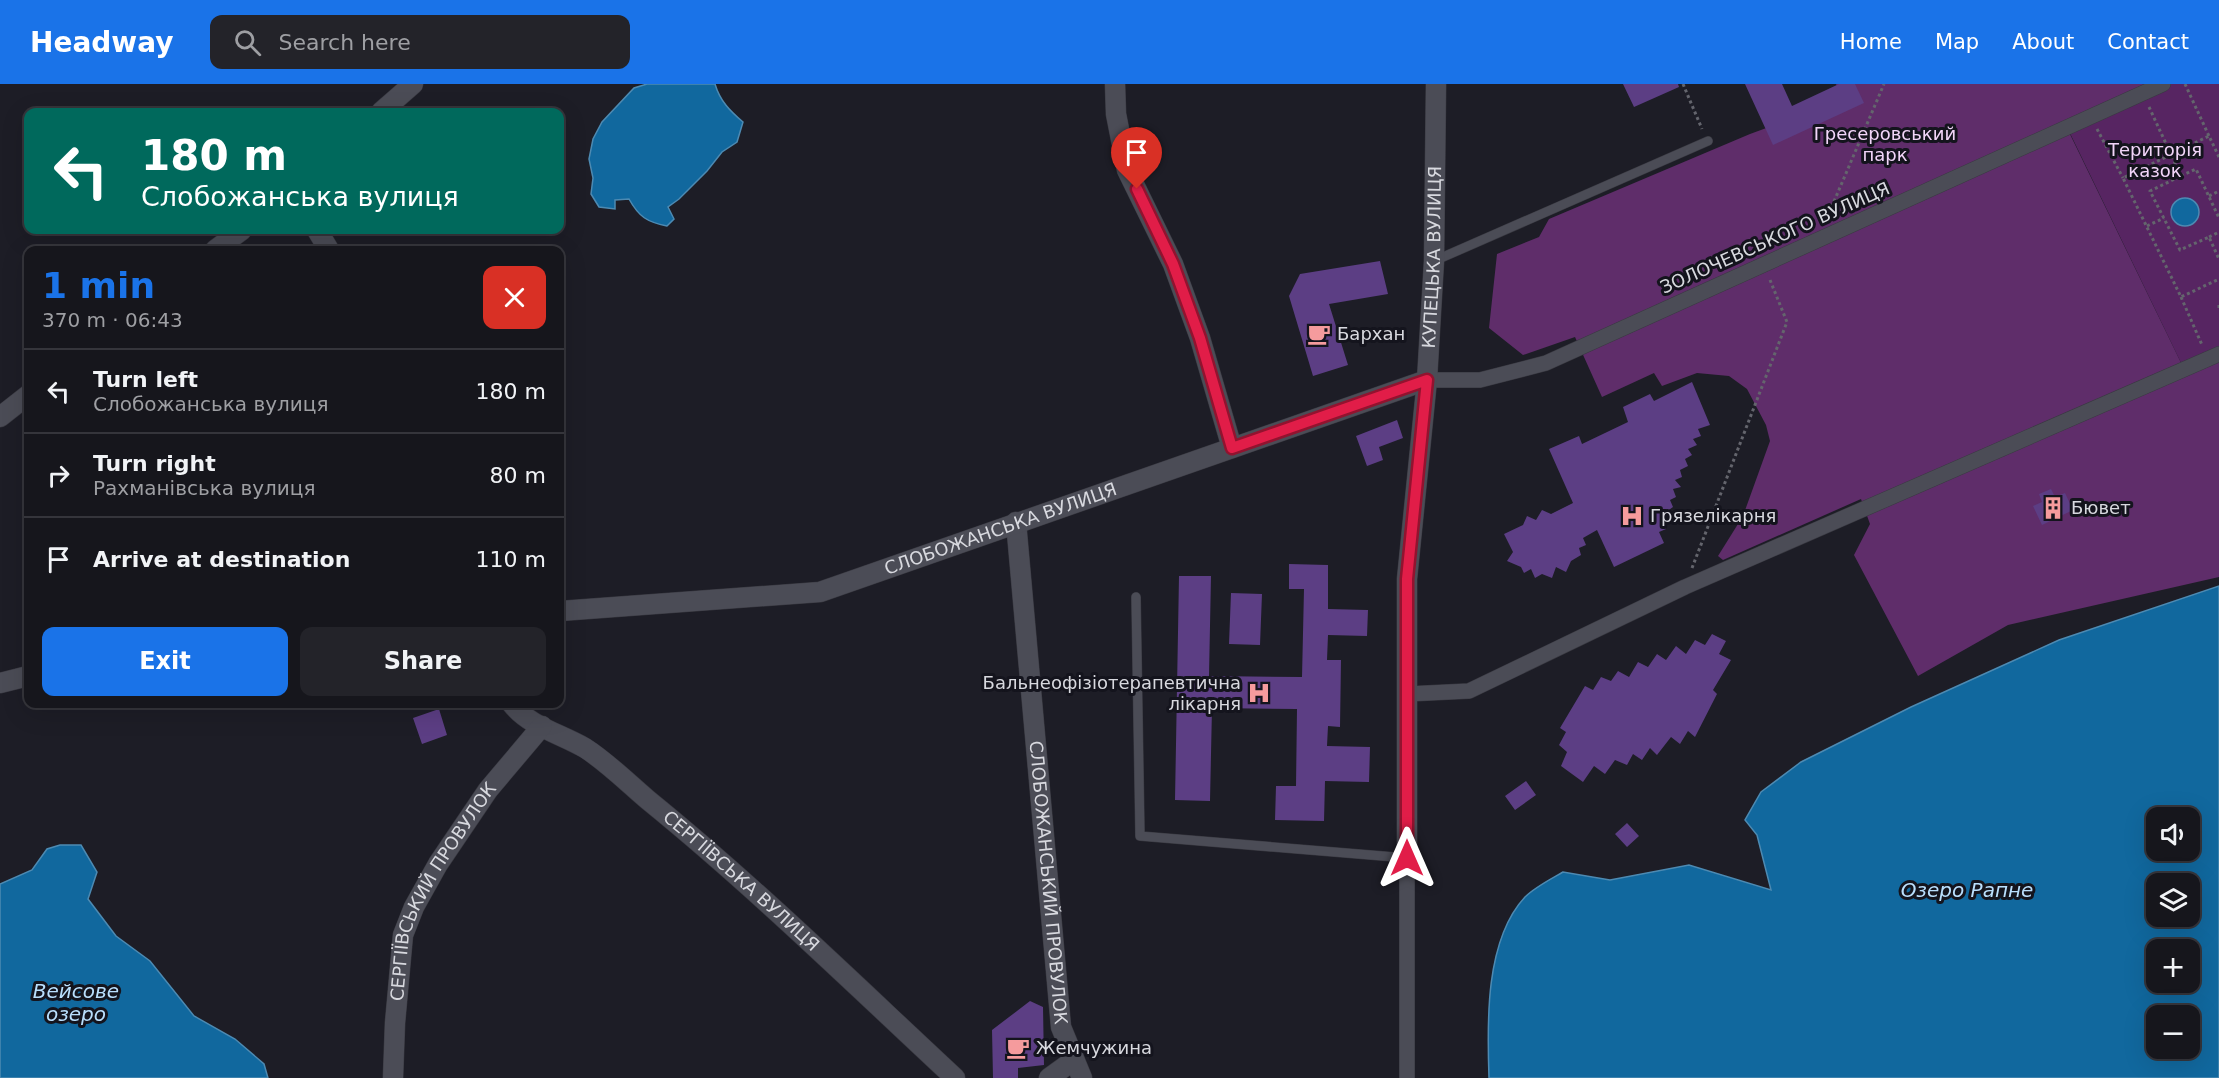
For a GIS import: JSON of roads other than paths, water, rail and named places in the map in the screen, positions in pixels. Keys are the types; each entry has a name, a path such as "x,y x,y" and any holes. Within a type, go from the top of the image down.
{"street":[{"path":"386,108 413,84"},
{"path":"1115,84 1116,114 1127,170 1177,274 1200,338 1232,448"},
{"name":"КУПЕЦЬКА ВУЛИЦЯ","path":"1407,1078 1407,579 1427,380 1434,261 1436,84"},
{"name":"ЗОЛОЧЕВСЬКОГО ВУЛИЦЯ","path":"1427,380 1480,380 1546,363 2163,84"},
{"path":"220,246 237,234"},
{"path":"1407,693 1469,691 1685,587 2213,357"},
{"name":"СЛОБОЖАНСЬКА ВУЛИЦЯ","path":"564,611 820,592 1427,380"},
{"path":"0,417 24,398"},
{"name":"СЛОБОЖАНСЬКИЙ ПРОВУЛОК","path":"1016,522 1061,1027 1074,1060"},
{"path":"0,683 24,677"},
{"name":"СЕРГІЇВСЬКА ВУЛИЦЯ","path":"515,708 542,726 586,749 661,810 796,930 955,1078"},
{"name":"СЕРГІЇВСЬКИЙ ПРОВУЛОК","path":"393,1078 394,1023 403,935 414,908 444,855 488,790 542,726"},
{"path":"1049,1078 1074,1060 1082,1078"}],"lane":[{"path":"1434,261 1708,141"},
{"path":"1136,597 1140,836 1407,858"}],"water":[{"path":"647,84 715,84 726,105 743,122 737,142 722,152 707,171 668,207 674,219 667,226 644,218 629,199 615,200 615,209 599,207 591,194 593,178 589,159 593,139 602,122 634,88"},
{"path":"2185,198 2195,202 2199,212 2195,222 2185,226 2175,222 2171,212 2175,202"},
{"name":"Озеро Рапне","path":"2219,586 2219,1078 1489,1078 1488,1032 1491,983 1502,936 1512,915 1525,897 1543,883 1563,872 1610,880 1689,865 1771,890 1757,835 1745,820 1761,792 1801,762 1911,707 2059,640"},
{"name":"Вейсове озеро","path":"60,845 81,845 97,872 88,899 116,936 150,961 194,1016 235,1039 264,1064 268,1078 0,1078 0,884 32,870 47,849"}],"place":[{"name":"Бархан","path":"1319,334"},
{"name":"Бювет","path":"2053,508"},
{"name":"Грязелікарня","path":"1632,516"},
{"name":"Бальнеофізіотерапевтична лікарня","path":"1259,693"},
{"name":"Жемчужина","path":"1018,1048"}],"park label":[{"name":"Гресеровський парк","path":"1885,144"},
{"name":"Територія казок","path":"2155,160"}]}
